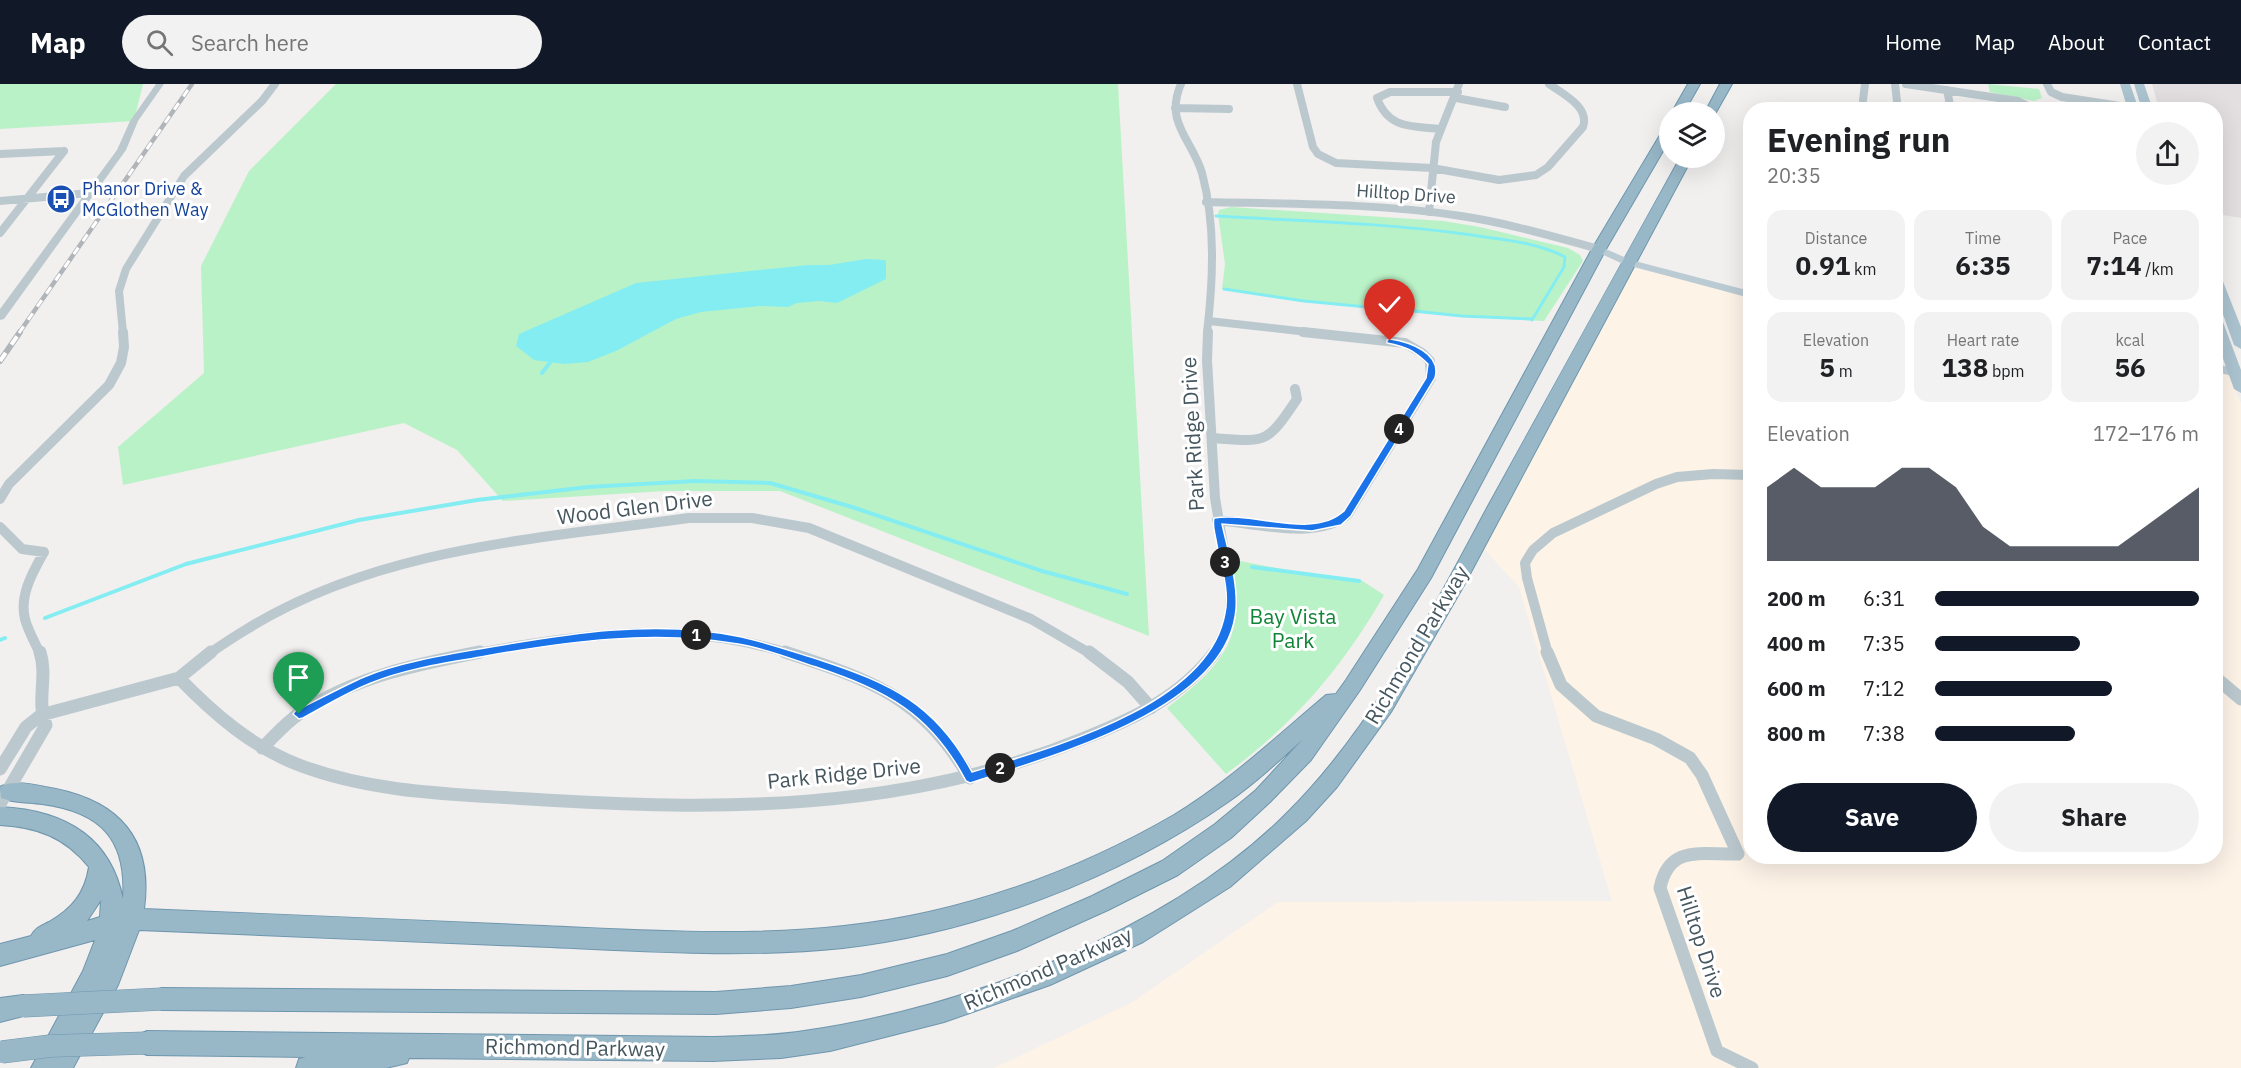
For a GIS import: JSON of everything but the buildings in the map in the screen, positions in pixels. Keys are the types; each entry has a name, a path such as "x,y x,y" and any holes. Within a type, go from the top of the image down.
{"highway":[{"path":"1684,102 1694,84"},
{"path":"1716,102 1726,84"},
{"name":"Richmond Parkway","path":"11,1008 162,999 716,1003 791,998 838,990 947,965 1017,940 1069,917 1179,862 1222,831 1263,796 1304,754 1353,684 1425,573 1599,249 1659,148"},
{"name":"Richmond Parkway","path":"1,1052 51,1046 147,1044 713,1049 793,1045 959,1008 1041,977 1122,941 1197,898 1297,817 1331,778 1386,702 1456,583 1680,168"},
{"path":"0,954 109,927 132,919 707,943 797,941 862,934 937,918 1016,897 1095,867 1178,823 1223,794 1274,754 1353,684"},
{"path":"3,796 54,796 74,801 110,821 123,836 130,849 135,883 132,919 106,980 60,1068"},
{"path":"0,816 47,822 69,832 80,840 109,880 112,907 105,952 43,1068"},
{"path":"0,954 49,934 76,918 95,893 100,865"},
{"path":"308,1068 448,1046"}],"main road":[{"path":"2125,84 2131,102"},
{"path":"2139,84 2145,102"},
{"name":"Hilltop Drive","path":"1599,249 1743,293"},
{"name":"Hilltop Drive","path":"1630,258 1743,284"},
{"path":"2223,297 2241,345"},
{"path":"2223,337 2237,368 2241,389"},
{"path":"2223,361 2237,368"}],"street":[{"path":"0,317 121,150 134,120 160,84"},
{"path":"0,499 9,484 109,385 121,363 124,347 119,291 126,269 184,176 262,101 274,84"},
{"path":"1182,84 1175,108 1229,109"},
{"path":"1297,84 1313,147 1327,160 1350,165 1432,168 1499,180 1524,178 1542,171 1583,128 1585,121 1580,107 1549,84"},
{"path":"1863,100 1864,84"},
{"path":"1895,84 1897,102"},
{"path":"1906,84 1950,88 2023,102"},
{"path":"1985,84 1988,96"},
{"path":"2047,84 2051,92 2062,97 2092,102"},
{"path":"1440,129 1394,123 1386,118 1377,98 1390,92 1458,91 1505,107"},
{"path":"1429,212 1432,168 1440,129 1458,91"},
{"name":"Park Ridge Drive","path":"179,678 242,735 262,748 299,765 388,787 557,801 649,804 752,803 832,798 900,791 970,778 1050,752 1109,729 1150,708 1187,683 1210,659 1226,633 1231,611 1231,593 1217,520 1207,341 1213,272 1206,202 1198,160 1187,147 1177,124 1175,108"},
{"path":"0,154 64,151 0,233"},
{"path":"0,201 90,193"},
{"name":"Hilltop Drive","path":"1206,202 1429,212 1497,222 1599,249"},
{"path":"1209,321 1405,344 1427,356 1432,363 1433,370 1431,378 1348,514 1338,523 1294,528 1217,520"},
{"path":"1212,438 1246,440 1269,436 1276,430 1297,399 1295,389"},
{"name":"Hilltop Drive","path":"1743,475 1713,474 1677,477 1656,484 1554,533 1533,550 1525,563 1527,578 1550,659 1562,685 1596,716 1656,740 1690,758 1702,775 1738,854 1687,856 1672,860 1664,871 1660,888 1717,1051 1752,1068"},
{"name":"Wood Glen Drive","path":"179,678 214,650 264,619 315,593 396,565 488,546 689,518 742,517 809,528 1031,619 1079,645 1128,682 1150,708"},
{"path":"0,527 22,549 44,552 29,579 24,615 40,650 43,666 39,706 46,725 3,796"},
{"path":"262,748 299,714 369,679 410,667 543,641 598,635 666,633 741,640 862,678 889,691 915,709 941,732 970,778"},
{"path":"0,769 26,727 41,716 179,678"},
{"path":"2223,684 2241,699"}],"shaded area":[{"path":"2152,84 2241,84 2241,218 2223,215 2223,102 2157,102"},
{"path":"1634,268 1743,293 1743,864 2223,864 2223,373 2229,374 2241,403 2241,1068 994,1068 1131,1003 1278,902 1612,901 1519,587 1482,547"}],"green space":[{"path":"0,84 143,84 134,121 0,129"},
{"path":"336,84 1118,84 1149,636 780,491 665,491 503,501 457,450 404,423 123,485 118,447 204,373 201,266 249,171"},
{"path":"1988,84 2039,89 2042,98 2034,101 1990,92"},
{"path":"1231,207 1443,221 1480,227 1568,248 1580,255 1583,261 1544,321 1383,309 1222,289 1225,264 1218,214 1219,210"},
{"name":"Bay Vista Park","path":"1230,559 1292,571 1361,580 1384,595 1352,646 1315,693 1274,735 1226,774 1167,708 1204,677 1227,646 1234,628 1236,608 1235,585"}],"water":[{"path":"866,259 886,260 886,279 837,303 819,301 797,303 788,307 760,306 701,312 676,319 616,351 588,362 564,364 534,360 516,346 519,334 636,283 808,265 829,265"}],"waterway":[{"path":"1216,216 1440,231 1508,240 1543,248 1565,257 1564,267 1532,320"},
{"path":"1224,289 1304,301 1378,308"},
{"path":"1384,308 1462,316 1532,319"},
{"path":"542,373 552,360"},
{"path":"45,618 186,564 359,520 477,500 588,487 695,481 770,483 852,507 1042,571 1127,594"},
{"path":"1252,567 1359,581"},
{"path":"0,640 5,638"}],"railway":[{"path":"19,333 192,84"},
{"path":"0,361 20,332"}],"place":[{"name":"Phanor Drive & McGlothen Way","path":"61,199"}],"route":[{"path":"299,714 369,679 438,660 543,641 598,635 655,633 702,635 741,640 785,652 862,678 889,691 915,709 941,732 970,778 1050,752 1109,729 1150,708 1187,683 1210,659 1226,633 1231,611 1231,593 1217,520 1312,528 1338,523 1348,514 1431,378 1433,370 1432,363 1427,356 1405,344 1390,341"}]}
